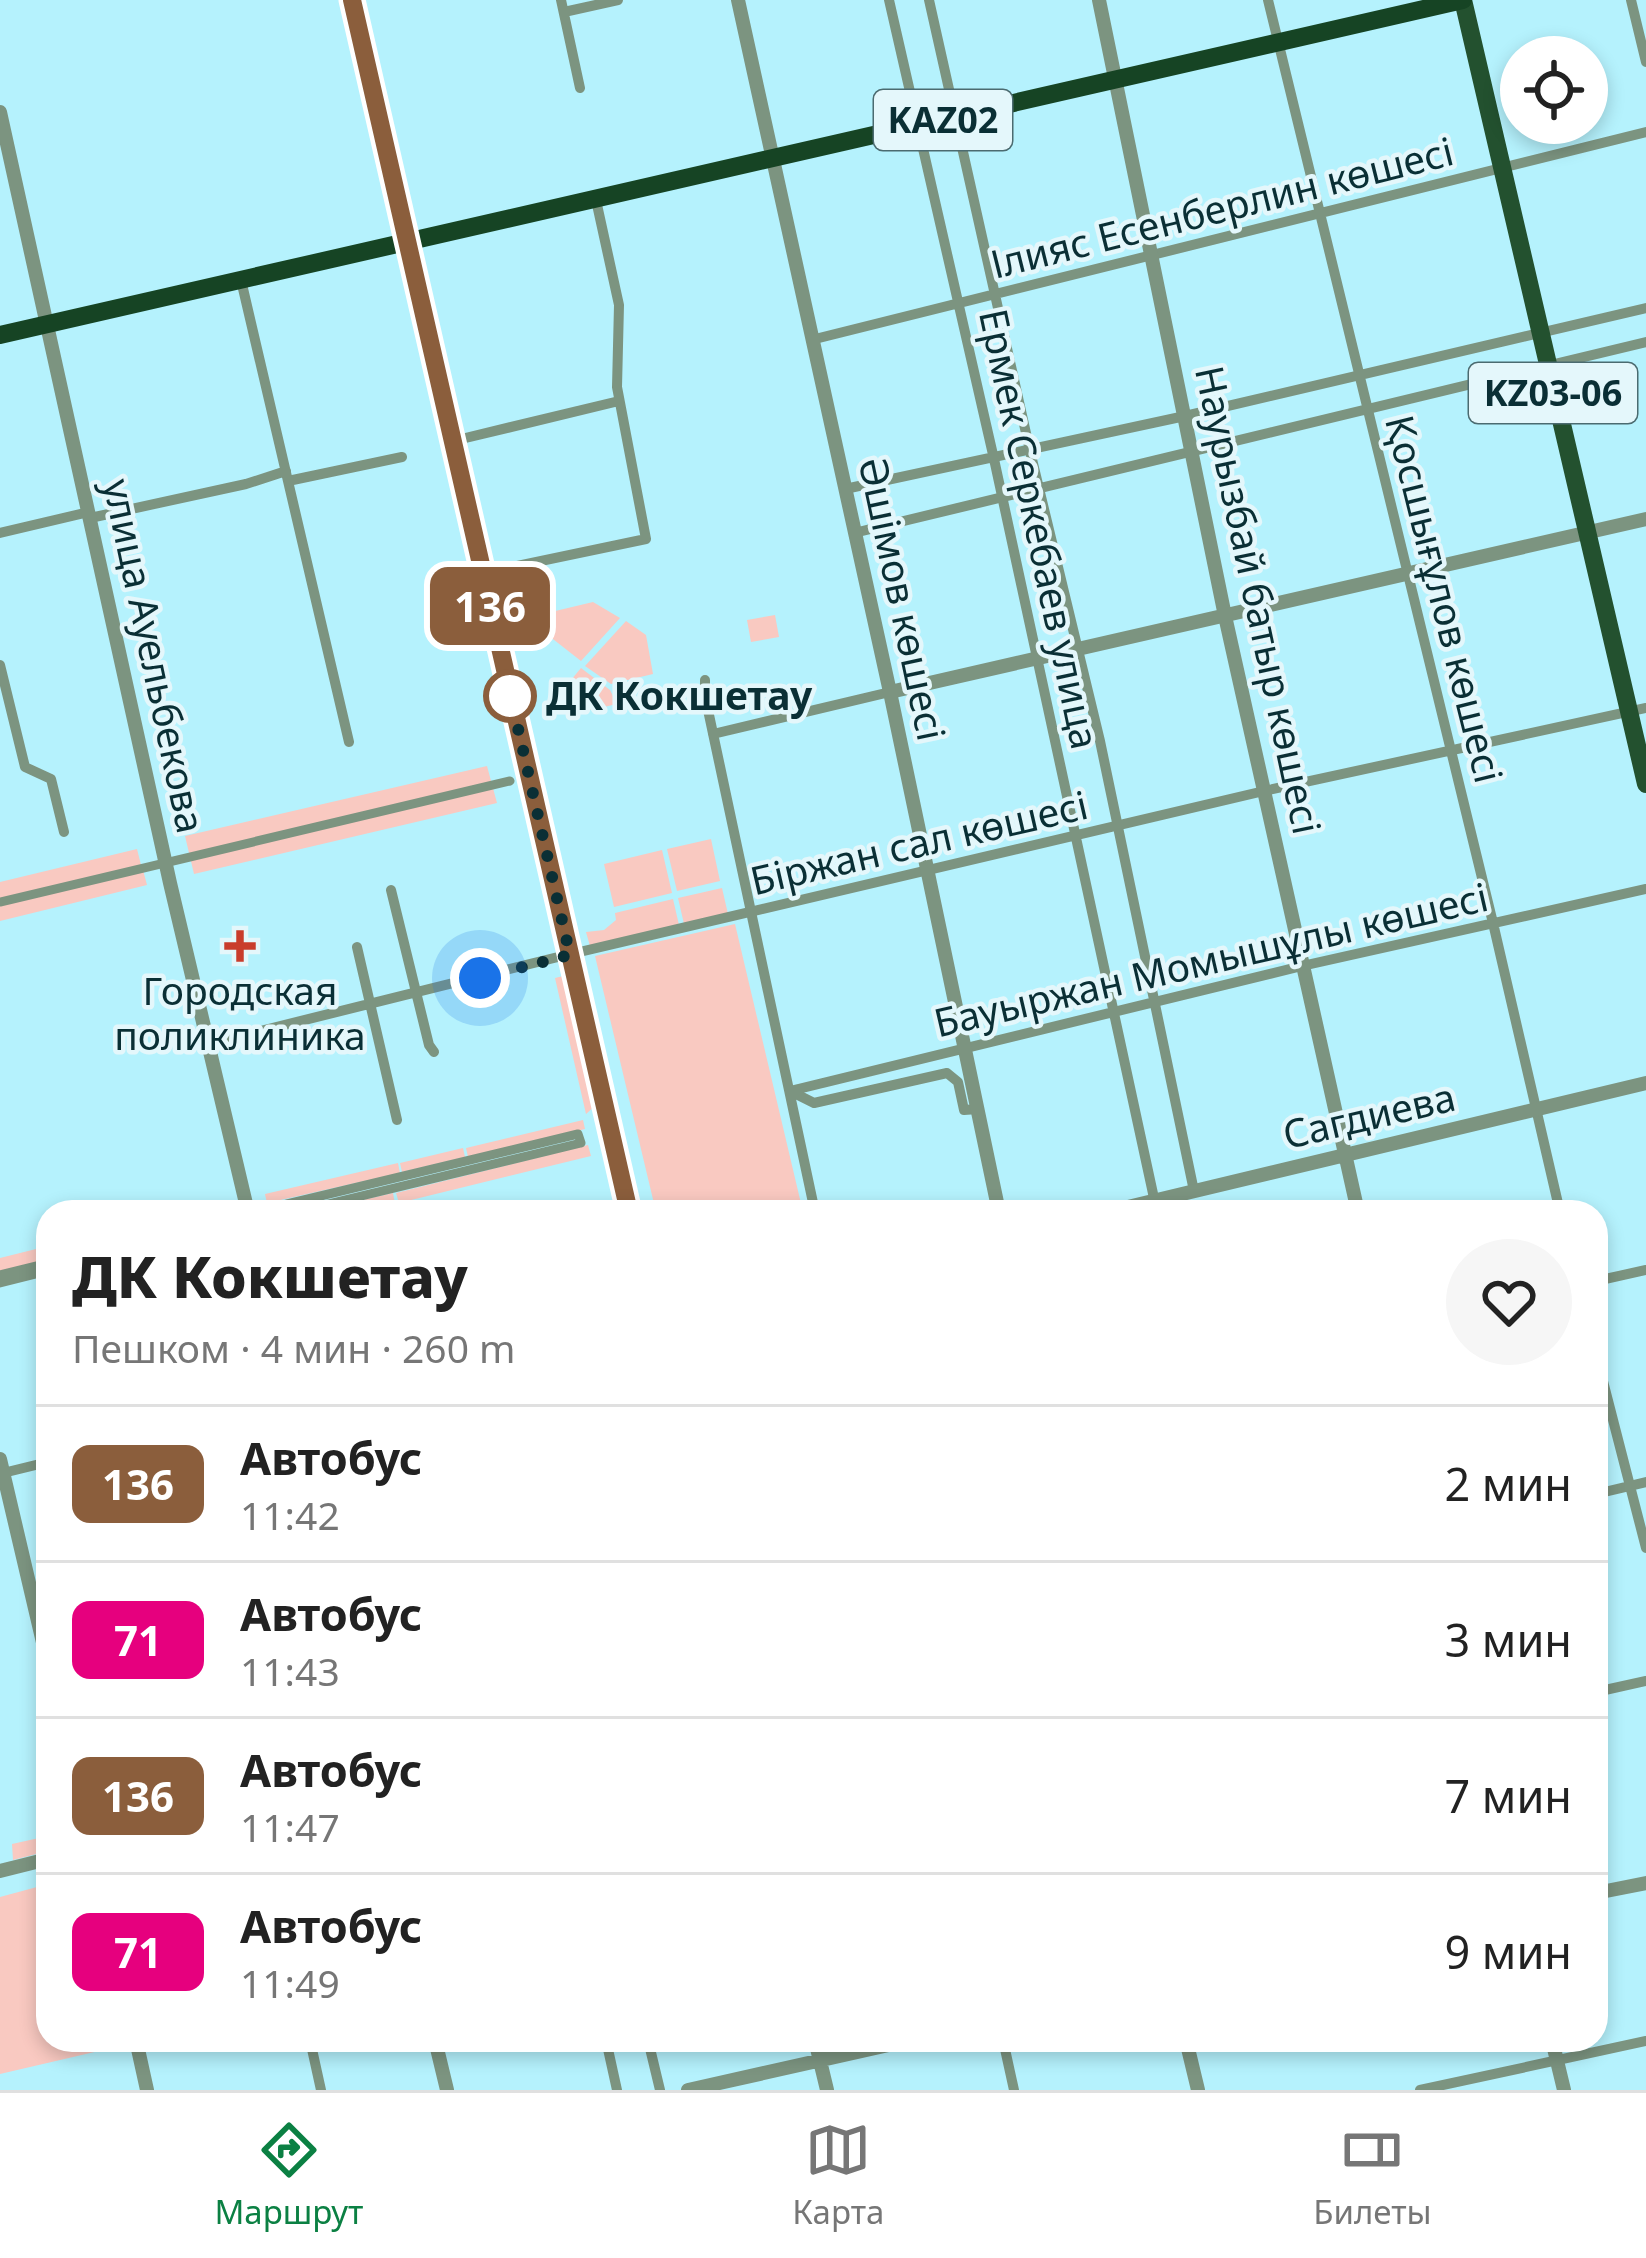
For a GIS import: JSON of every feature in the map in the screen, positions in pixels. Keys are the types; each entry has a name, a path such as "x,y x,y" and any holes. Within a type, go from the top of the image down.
{"highway":[{"name":"KАZ02","path":"0,335 1464,0"}],"main road":[{"name":"KZ03-06","path":"1464,0 1585,533 1637,709 1646,784"}],"street":[{"path":"352,0 626,1200"},
{"path":"580,88 562,6 618,0"},
{"name":"Әшімов көшесі","path":"739,0 996,1200"},
{"name":"Ермек Серкебаев улица","path":"889,0 1155,1200"},
{"name":"Ермек Серкебаев улица","path":"929,0 1100,741 1194,1191"},
{"name":"Наурызбай батыр көшесі","path":"1099,0 1225,616 1355,1200"},
{"name":"Қосшығұлов көшесі","path":"1268,0 1557,1200"},
{"path":"1631,0 1646,62"},
{"name":"улица Ауельбекова","path":"0,112 245,1200"},
{"name":"Ілияс Есенберлин көшесі","path":"811,340 1646,132"},
{"path":"483,573 646,539 616,372 620,305 596,200"},
{"path":"241,280 350,742"},
{"path":"845,489 1185,416 1646,308"},
{"path":"854,533 1646,342"},
{"path":"453,441 620,401"},
{"path":"0,533 402,458"},
{"path":"713,734 1646,519"},
{"path":"0,665 25,767 51,779 64,832"},
{"path":"705,680 813,1200"},
{"name":"Біржан сал көшесі","path":"208,1044 1264,791 1637,709"},
{"path":"0,902 510,781"},
{"name":"Бауыржан Момышұлы көшесі","path":"790,1091 1302,966 1646,889"},
{"path":"391,890 434,1052"},
{"path":"356,947 397,1120"},
{"path":"790,1091 814,1103 947,1073 958,1082 964,1111 978,1109"},
{"name":"Сагдиева","path":"1171,1200 1646,1083"},
{"path":"324,1200 557,1144 578,1134 584,1137"},
{"path":"0,1279 36,1270"},
{"path":"1608,1278 1646,1270"},
{"path":"1608,1401 1646,1548"},
{"path":"36,1463 2,1466 36,1612"},
{"path":"1608,1491 1646,1482"},
{"path":"1608,1690 1646,1681"},
{"path":"0,1871 36,1862"},
{"path":"1608,1891 1646,1883"},
{"path":"1608,2050 1646,2041"},
{"path":"139,2052 148,2090"},
{"path":"313,2052 321,2090"},
{"path":"439,2052 447,2090"},
{"path":"609,2052 617,2090"},
{"path":"651,2052 660,2090"},
{"path":"818,2052 827,2090"},
{"path":"688,2090 856,2052"},
{"path":"1006,2052 1014,2090"},
{"path":"1189,2052 1198,2090"},
{"path":"1555,2052 1564,2090"},
{"path":"1420,2090 1600,2052"}],"shaded area":[{"path":"593,602 620,618 581,661 526,618"},
{"path":"775,615 779,637 751,642 747,620"},
{"path":"626,621 646,635 653,674 611,684 585,666"},
{"path":"581,668 610,690 617,704 573,714 566,686"},
{"path":"487,766 497,803 194,874 185,836"},
{"path":"711,839 720,881 677,891 667,849"},
{"path":"137,849 141,865 0,899 0,882"},
{"path":"662,850 672,893 614,907 604,864"},
{"path":"143,870 147,885 0,921 0,905"},
{"path":"722,888 728,914 684,924 678,898"},
{"path":"673,899 679,925 590,946 586,932 604,930 616,920 615,913"},
{"path":"735,924 800,1200 653,1200 595,956"},
{"path":"567,975 596,1105 586,1114 555,978"},
{"path":"583,1120 585,1129 468,1157 466,1148"},
{"path":"588,1145 591,1156 411,1200 398,1200 396,1193"},
{"path":"463,1148 465,1157 402,1172 400,1163"},
{"path":"398,1163 400,1173 280,1200 266,1200 265,1194"},
{"path":"393,1193 394,1200 362,1200"},
{"path":"36,1249 36,1264 0,1273 0,1258"},
{"path":"36,1839 36,1854 13,1860 12,1844"},
{"path":"36,1887 36,2052 95,2052 0,2074 0,1897"}],"bus line":[{"name":"136","path":"352,0 626,1200"}],"place":[{"name":"ДК Кокшетау","path":"510,696"},
{"name":"Городская поликлиника","path":"240,946"}],"route":[{"path":"480,978 570,955 509,689 510,696"}]}
